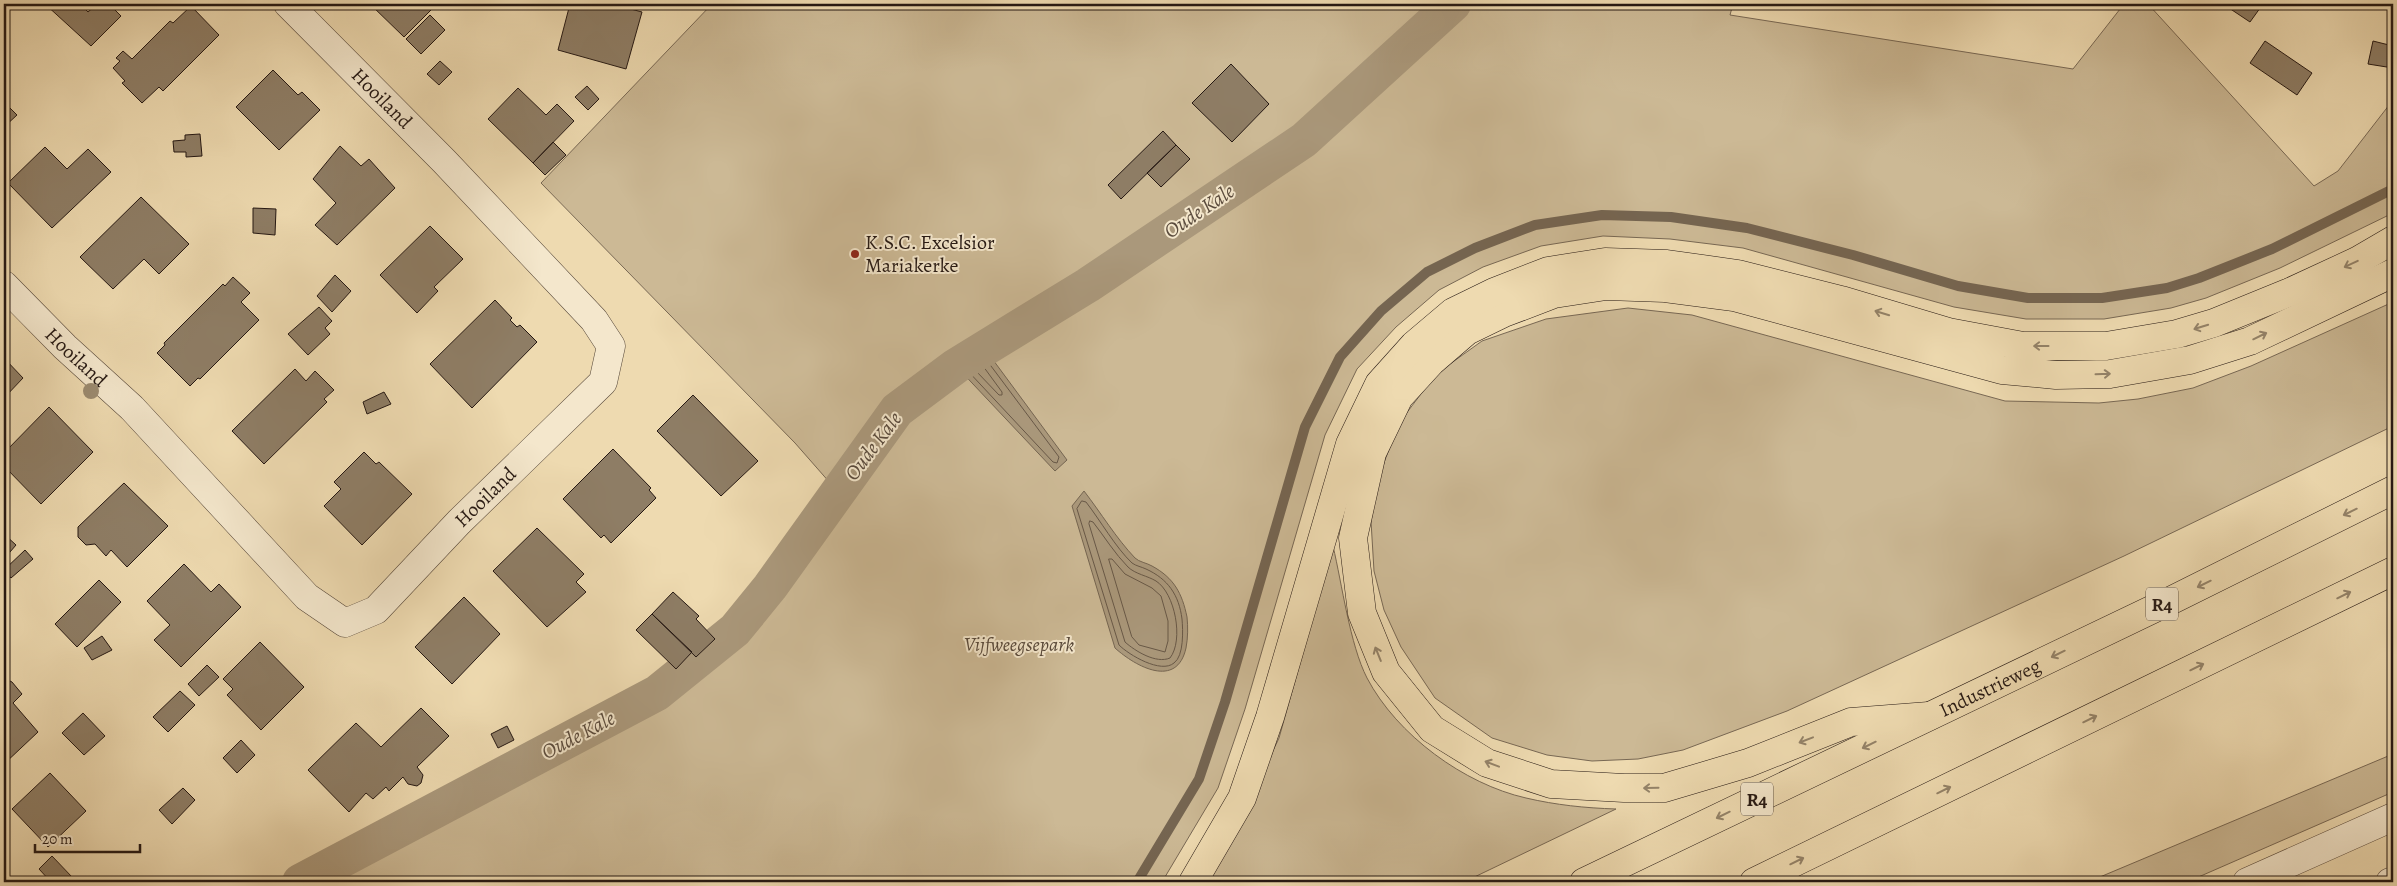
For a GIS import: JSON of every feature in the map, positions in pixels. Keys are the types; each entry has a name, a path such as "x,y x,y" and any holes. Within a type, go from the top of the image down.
{"highway":[{"path":"1193,882 1242,798 1270,717 1350,444 1380,384 1414,345 1453,312 1494,292 1548,271 1605,262 1667,264 1738,274 1841,300 1948,332 2023,346 2106,346 2177,334 2214,323 2290,292 2357,261 2393,240"},
{"path":"1929,716 1851,722 1748,763 1664,788 1551,784 1488,763 1432,730 1386,672 1362,613 1353,538 1372,453 1399,397 1431,362 1466,331 1504,313 1554,294 1606,286 1665,288 1734,297 2002,370 2056,375 2101,374 2190,360 2250,341 2393,273"},
{"name":"Industrieweg","path":"1584,882 2183,594 2393,490"},
{"path":"1754,882 2393,571"}],"street":[{"name":"Hooiland","path":"4,285 65,347 132,408 307,597 345,623 376,610 459,522 603,382 612,346 594,320 444,161 288,4"},
{"path":"2247,882 2392,822"}],"green space":[{"name":"Vijfweegsepark","path":"712,4 1733,4 1730,15 2073,69 2124,4 2148,4 2314,186 2338,171 2393,100 2393,213 2280,268 2206,298 2171,308 2104,319 2026,319 1954,307 1743,248 1670,239 1603,236 1541,246 1483,267 1439,290 1396,327 1357,369 1325,435 1245,709 1218,788 1162,882 300,882 657,693 735,630 770,587 838,492 795,443 541,183"},
{"path":"2393,302 2393,426 2124,556 1787,711 1683,750 1638,759 1592,761 1547,755 1492,738 1435,698 1401,647 1384,610 1374,571 1371,521 1379,476 1399,423 1436,374 1482,341 1546,319 1628,308 1692,315 2005,401 2099,403 2138,399 2193,388 2251,366"},
{"path":"1333,546 1351,632 1361,664 1380,699 1414,737 1456,769 1503,791 1526,798 1559,804 1616,809 1464,882 1205,882 1238,825 1279,738"},
{"path":"2393,754 2393,792 2187,882 2088,882"}],"water":[{"path":"985,349 1067,460 1055,471 956,366"},
{"path":"1084,491 1135,558 1160,571 1180,593 1188,628 1186,648 1181,661 1174,668 1165,671 1144,667 1115,648 1072,506"}],"building":[{"path":"45,4 80,4 88,12 97,4 109,4 121,16 91,46"},
{"path":"370,4 437,4 404,37"},
{"path":"570,4 612,4 642,12 626,69 558,50"},
{"path":"2223,4 2263,4 2250,22"},
{"path":"191,6 219,35 163,91 159,87 142,103 122,83 125,81 113,68 120,61 116,58 123,51 132,59 170,21 173,23"},
{"path":"430,15 445,30 421,54 406,39"},
{"path":"2265,41 2312,73 2297,95 2250,63"},
{"path":"2373,41 2393,46 2393,68 2368,64"},
{"path":"440,61 452,72 439,85 427,74"},
{"path":"1231,64 1269,104 1232,142 1192,103"},
{"path":"273,70 298,95 302,92 320,110 279,150 236,107"},
{"path":"587,86 599,99 588,110 575,97"},
{"path":"518,88 546,115 557,104 574,121 533,163 488,119"},
{"path":"4,102 17,115 4,127"},
{"path":"1163,131 1176,145 1121,199 1108,185"},
{"path":"200,134 202,156 186,157 186,152 174,152 173,141 185,140 185,135"},
{"path":"553,142 566,155 545,175 533,163"},
{"path":"1176,145 1190,159 1161,187 1147,173"},
{"path":"340,146 361,166 369,159 395,188 337,245 315,225 336,203 313,179"},
{"path":"45,147 67,169 88,149 111,172 52,228 8,183"},
{"path":"141,197 189,244 159,274 144,259 113,289 80,257"},
{"path":"253,208 276,209 275,235 253,233"},
{"path":"430,226 463,259 434,287 438,291 417,313 380,275"},
{"path":"335,275 351,291 332,312 317,296"},
{"path":"233,277 250,293 241,302 259,320 200,379 198,378 190,386 157,353 165,345 164,343 223,284 225,286"},
{"path":"495,300 512,318 510,320 517,327 520,325 537,342 472,408 430,364"},
{"path":"319,307 332,321 325,328 330,334 308,355 288,334"},
{"path":"4,358 23,378 4,398"},
{"path":"295,369 306,381 315,371 334,390 324,399 327,402 264,464 232,431"},
{"path":"384,392 391,404 367,414 363,402"},
{"path":"693,395 758,461 721,496 657,431"},
{"path":"49,407 93,452 41,504 4,466 4,453"},
{"path":"613,449 651,488 649,490 656,498 611,543 604,535 601,538 563,499"},
{"path":"364,452 376,464 379,462 412,494 362,545 324,506 341,489 334,482"},
{"path":"124,483 168,526 127,567 111,550 106,556 95,544 86,545 78,537 78,527"},
{"path":"537,528 584,574 576,582 586,592 547,627 493,571"},
{"path":"4,534 16,545 4,559"},
{"path":"25,550 33,559 11,578 4,570"},
{"path":"184,564 211,592 219,584 241,607 181,667 154,640 170,625 147,601"},
{"path":"99,580 121,602 77,647 55,624"},
{"path":"673,592 699,616 696,619 715,639 696,657 652,614"},
{"path":"464,597 500,634 452,684 415,647"},
{"path":"652,614 692,652 676,669 636,630"},
{"path":"102,636 112,650 92,660 84,648"},
{"path":"260,642 304,687 261,730 227,695 233,689 223,679"},
{"path":"207,665 219,677 199,696 188,684"},
{"path":"4,678 12,682 22,694 13,703 38,732 4,764"},
{"path":"180,691 195,705 168,732 153,717"},
{"path":"421,708 449,736 417,767 423,775 421,783 417,786 408,784 403,777 389,791 386,787 373,799 366,793 349,812 308,770 356,723 381,747"},
{"path":"83,713 105,736 84,755 62,733"},
{"path":"507,726 514,740 498,748 491,734"},
{"path":"241,740 255,755 237,773 223,758"},
{"path":"50,773 86,811 48,847 12,809"},
{"path":"183,788 195,800 172,824 159,810"},
{"path":"52,856 72,877 66,882 51,882 39,869"}],"waterway":[{"name":"Oude Kale","path":"300,882 657,693 735,630 770,587 897,410 956,366 1088,285 1304,140 1453,4"},
{"path":"1137,882 1199,779 1225,702 1305,427 1340,357 1381,311 1427,272 1475,248 1535,225 1602,215 1671,217 1747,228 1853,255 1958,286 2028,298 2102,298 2167,288 2199,278 2272,249 2393,189"}],"place":[{"name":"K.S.C. Excelsior Mariakerke","path":"855,254"}]}
